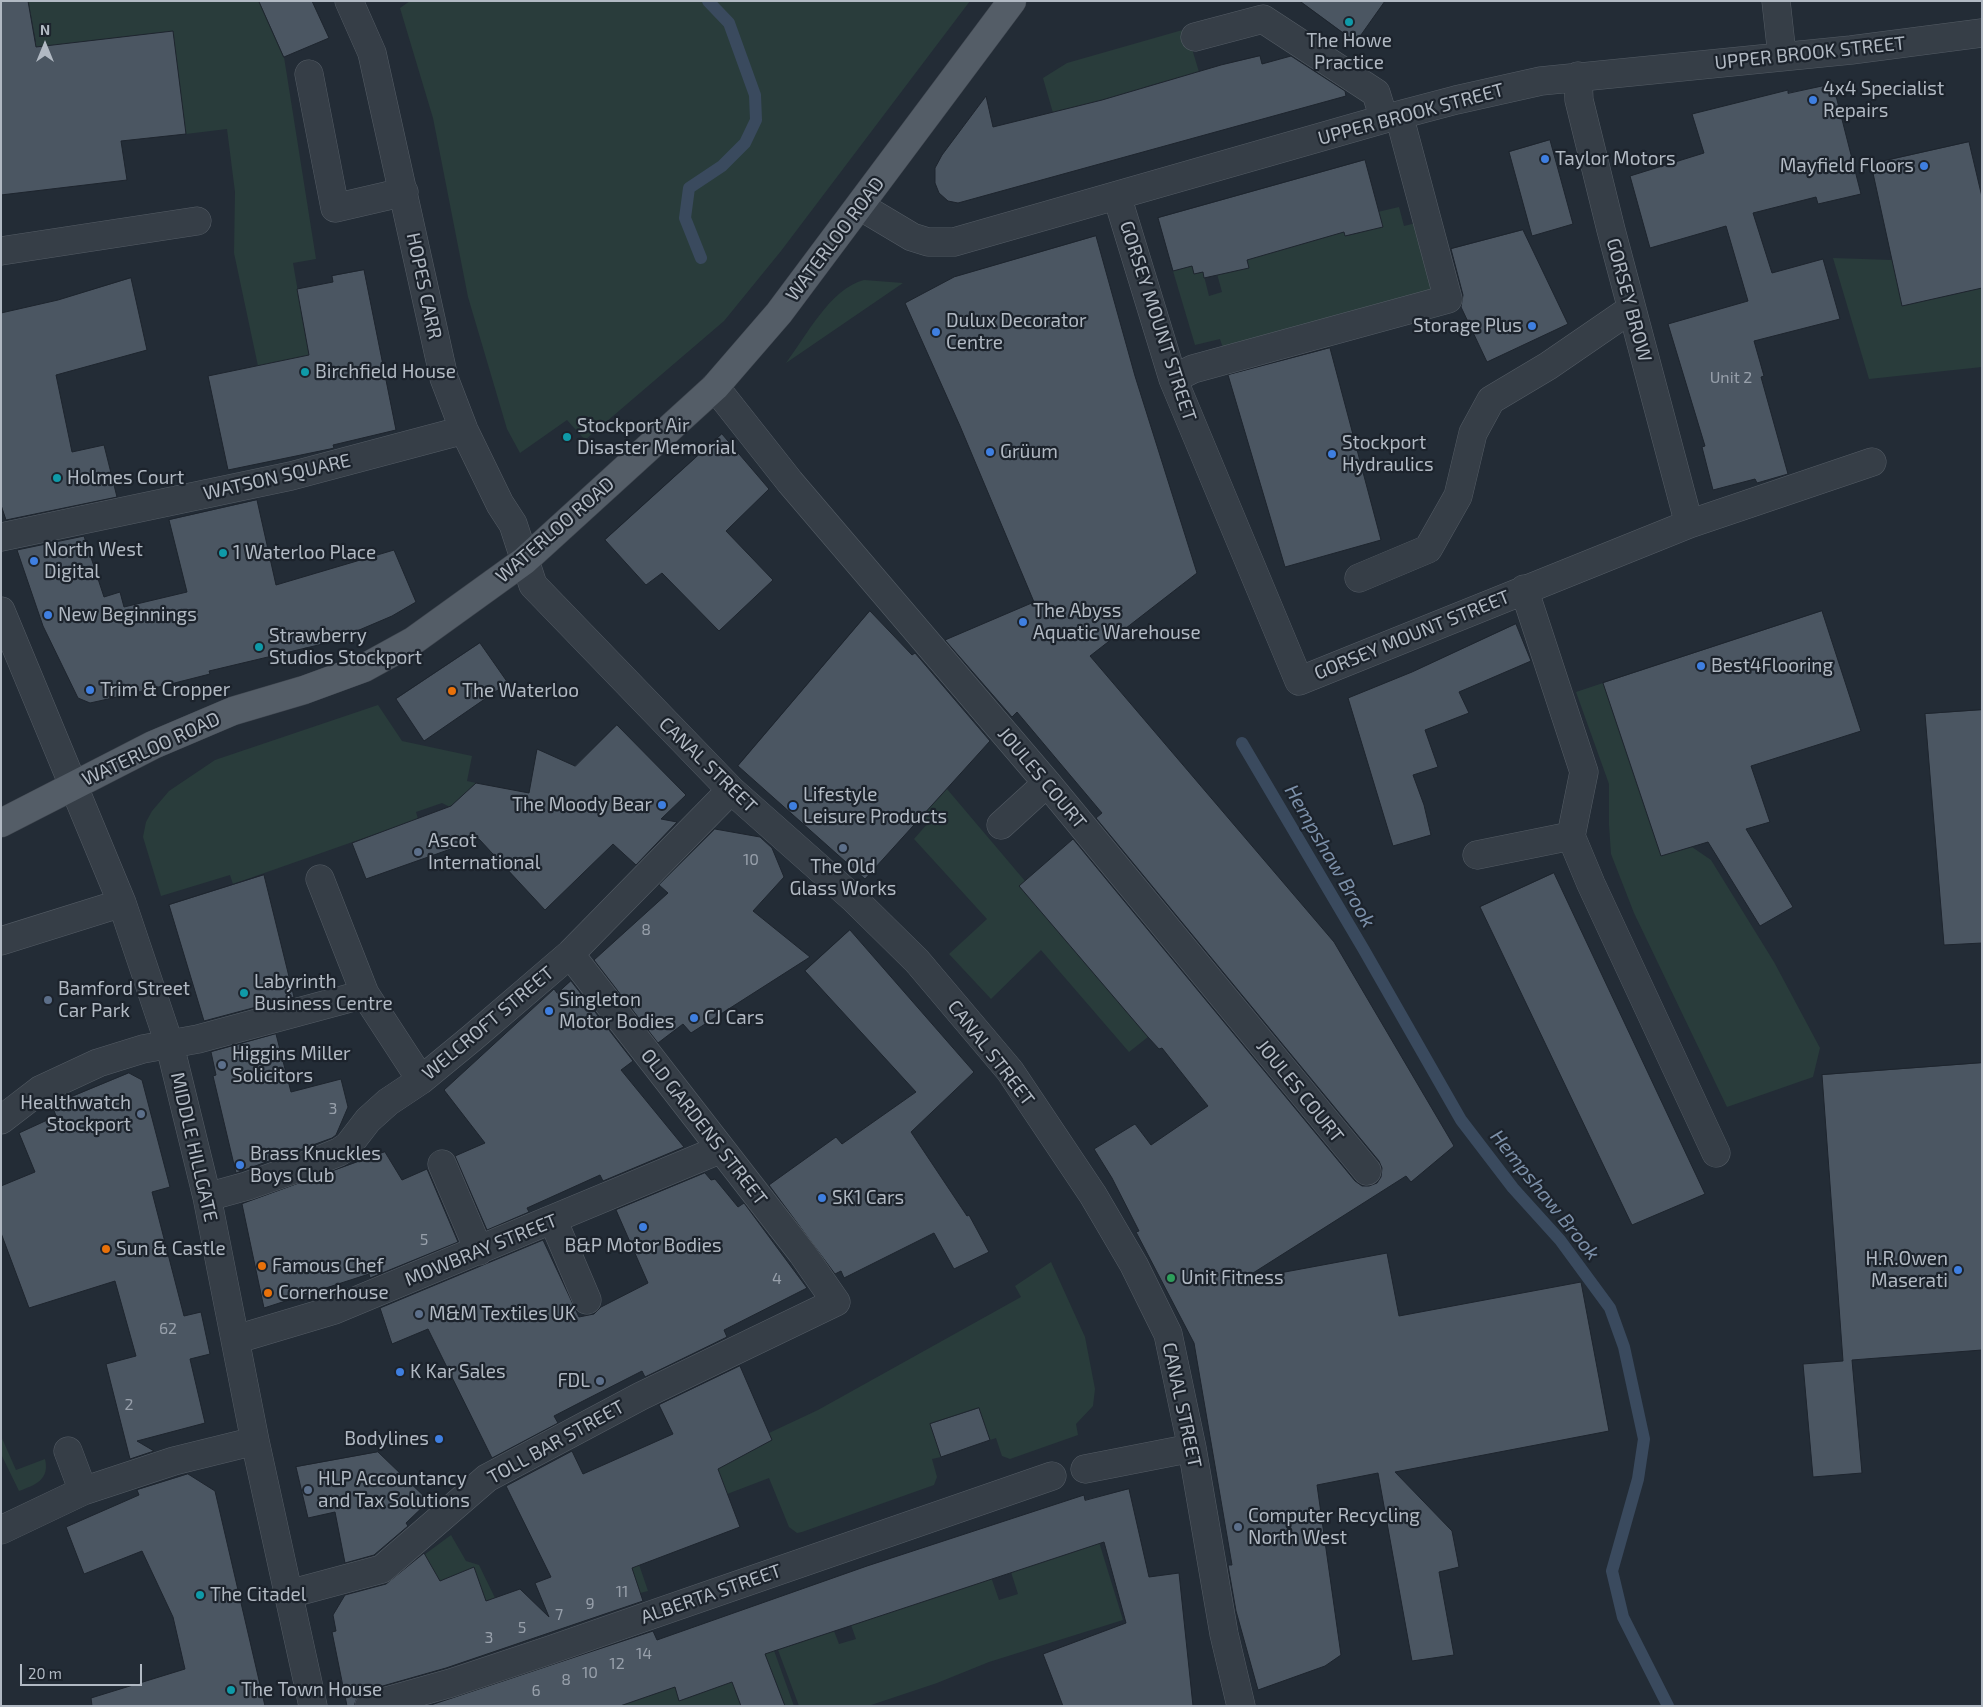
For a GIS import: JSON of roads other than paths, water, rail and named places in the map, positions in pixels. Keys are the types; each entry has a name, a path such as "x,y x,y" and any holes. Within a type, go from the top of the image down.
{"main road":[{"name":"WATERLOO ROAD","path":"1,824 153,745 233,711 304,690 364,668 414,641 524,561 715,388 779,313 1012,1"}],"street":[{"name":"HOPES CARR","path":"350,1 372,53 444,378 464,430 500,504 513,524 524,561"},
{"path":"1776,1 1782,55"},
{"path":"1173,379 1193,369 1448,299 1392,117 1376,94 1263,19 1195,37"},
{"name":"UPPER BROOK STREET","path":"860,206 912,237 928,242 954,242 1392,117 1541,80 1782,55 1851,50 1982,33"},
{"path":"308,74 335,208 404,192"},
{"name":"GORSEY BROW","path":"1578,76 1579,100 1630,309 1689,524"},
{"name":"GORSEY MOUNT STREET","path":"1116,196 1173,379 1299,681 1689,524 1872,462"},
{"path":"1,251 197,221"},
{"path":"1359,578 1428,549 1458,496 1473,433 1491,400 1548,366 1630,309"},
{"name":"JOULES COURT","path":"715,388 790,482 1047,783 1367,1171"},
{"name":"WATSON SQUARE","path":"1,537 291,476 464,430"},
{"name":"CANAL STREET","path":"524,561 533,586 731,790 854,898 917,961 1010,1071 1092,1194 1134,1265 1168,1334 1192,1448 1224,1634 1241,1706"},
{"path":"1524,589 1584,772 1571,836 1591,884 1716,1153"},
{"name":"MIDDLE HILLGATE","path":"1,611 122,903 170,1046 207,1197 237,1340 255,1441 312,1706"},
{"path":"1001,825 1047,783"},
{"name":"WELCROFT STREET","path":"207,1197 247,1186 339,1152 348,1146 368,1120 388,1102 421,1080 570,954 731,790"},
{"path":"1477,855 1571,836"},
{"path":"320,879 366,994 421,1080"},
{"path":"1,941 122,903"},
{"name":"OLD GARDENS STREET","path":"570,954 802,1253 836,1302"},
{"path":"1,1120 40,1090 69,1076 143,1049 170,1046 314,1010 366,994"},
{"name":"MOWBRAY STREET","path":"237,1340 334,1310 721,1149"},
{"path":"442,1164 479,1251"},
{"path":"552,1220 587,1300"},
{"name":"TOLL BAR STREET","path":"289,1594 382,1570 487,1478 641,1396 836,1302"},
{"path":"1,1530 83,1490 174,1461 255,1441"},
{"path":"1085,1469 1192,1448"},
{"path":"68,1451 83,1490"},
{"name":"ALBERTA STREET","path":"369,1706 442,1686 550,1650 1052,1476"}],"waterway":[{"path":"701,258 685,218 689,188 722,166 745,143 756,120 755,95 729,23 708,1"},
{"name":"Hempshaw Brook","path":"1242,743 1364,950 1461,1120 1513,1188 1560,1240 1610,1308 1624,1347 1644,1439 1638,1479 1612,1571 1623,1617 1668,1706"}],"place":[{"name":"The Howe Practice","path":"1349,22"},
{"name":"4x4 Specialist Repairs","path":"1813,100"},
{"name":"Taylor Motors","path":"1545,159"},
{"name":"Mayfield Floors","path":"1924,166"},
{"name":"Storage Plus","path":"1532,326"},
{"name":"Dulux Decorator Centre","path":"936,332"},
{"name":"Birchfield House","path":"305,372"},
{"name":"Stockport Air Disaster Memorial","path":"567,437"},
{"name":"Grüum","path":"990,452"},
{"name":"Stockport Hydraulics","path":"1332,454"},
{"name":"Holmes Court","path":"57,478"},
{"name":"1 Waterloo Place","path":"223,553"},
{"name":"North West Digital","path":"34,561"},
{"name":"New Beginnings","path":"48,615"},
{"name":"The Abyss Aquatic Warehouse","path":"1023,622"},
{"name":"Strawberry Studios Stockport","path":"259,647"},
{"name":"Best4Flooring","path":"1701,666"},
{"name":"Trim & Cropper","path":"90,690"},
{"name":"The Waterloo","path":"452,691"},
{"name":"The Moody Bear","path":"662,805"},
{"name":"Lifestyle Leisure Products","path":"793,806"},
{"name":"The Old Glass Works","path":"843,848"},
{"name":"Ascot International","path":"418,852"},
{"name":"Labyrinth Business Centre","path":"244,993"},
{"name":"Bamford Street Car Park","path":"48,1000"},
{"name":"Singleton Motor Bodies","path":"549,1011"},
{"name":"CJ Cars","path":"694,1018"},
{"name":"Higgins Miller Solicitors","path":"222,1065"},
{"name":"Healthwatch Stockport","path":"141,1114"},
{"name":"Brass Knuckles Boys Club","path":"240,1165"},
{"name":"SK1 Cars","path":"822,1198"},
{"name":"B&P Motor Bodies","path":"643,1227"},
{"name":"Sun & Castle","path":"106,1249"},
{"name":"Famous Chef","path":"262,1266"},
{"name":"H.R.Owen Maserati","path":"1958,1270"},
{"name":"Unit Fitness","path":"1171,1278"},
{"name":"Cornerhouse","path":"268,1293"},
{"name":"M&M Textiles UK","path":"419,1314"},
{"name":"K Kar Sales","path":"400,1372"},
{"name":"FDL","path":"600,1381"},
{"name":"Bodylines","path":"439,1439"},
{"name":"HLP Accountancy and Tax Solutions","path":"308,1490"},
{"name":"Computer Recycling North West","path":"1238,1527"},
{"name":"The Citadel","path":"200,1595"},
{"name":"The Town House","path":"231,1690"}]}
